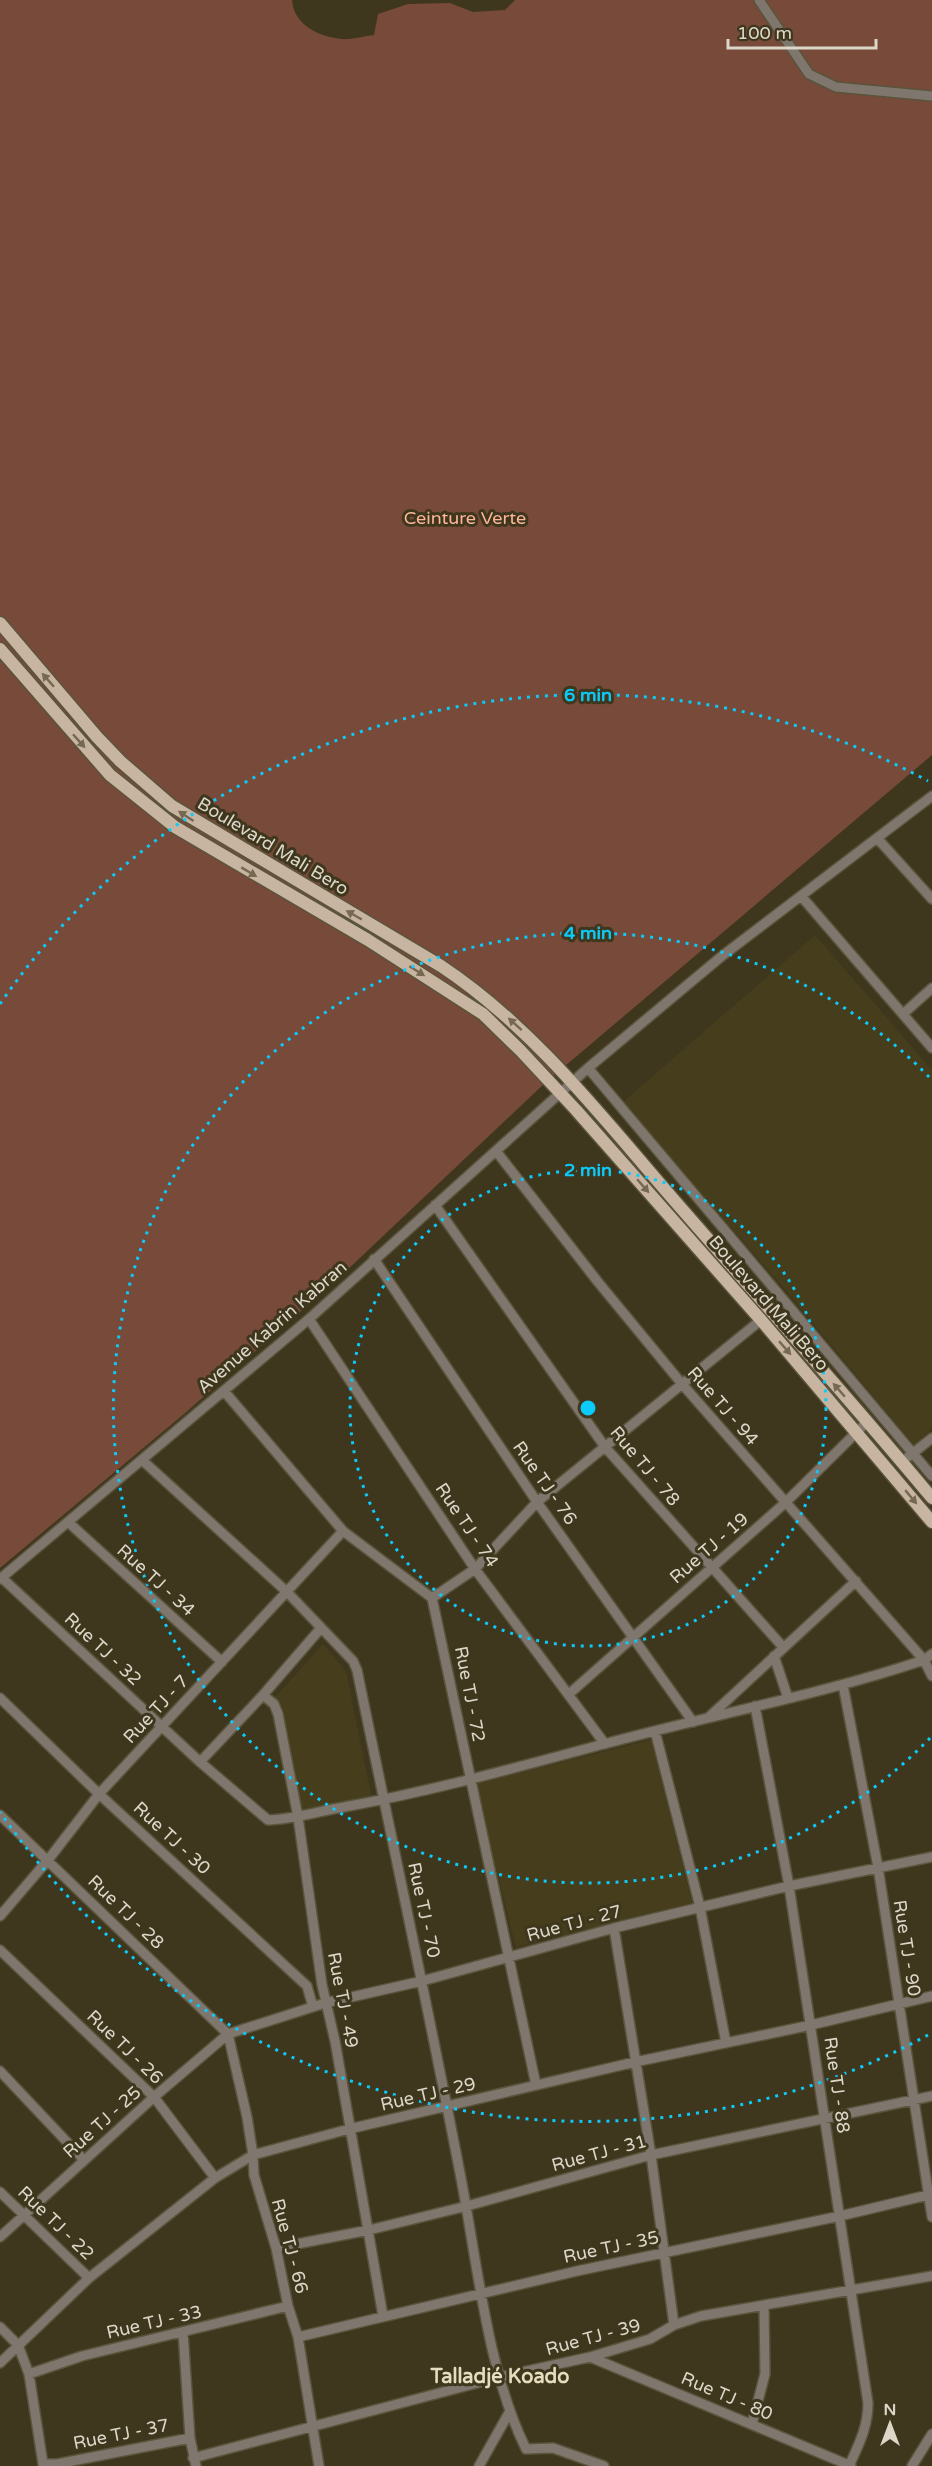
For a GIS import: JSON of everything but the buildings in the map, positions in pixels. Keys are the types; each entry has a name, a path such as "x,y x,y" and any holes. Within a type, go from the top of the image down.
{"main road":[{"name":"Boulevard Mali Bero","path":"0,623 97,737 120,761 172,806 465,981 529,1037 611,1128 932,1498"},
{"name":"Boulevard Mali Bero","path":"0,649 110,775 175,827 377,946 483,1014 576,1110 761,1320 932,1522"}],"street":[{"path":"759,0 809,74 836,87 932,96"},
{"name":"Avenue Kabrin Kabran","path":"1,1578 309,1319 588,1068 722,956 932,796"},
{"path":"877,838 932,899"},
{"path":"801,896 932,1048"},
{"path":"903,1014 932,988"},
{"path":"588,1068 932,1476"},
{"path":"611,1128 627,1115"},
{"name":"Rue TJ - 94","path":"496,1152 682,1384 855,1581 928,1657 932,1676"},
{"name":"Rue TJ - 78","path":"435,1205 605,1447 783,1647"},
{"name":"Rue TJ - 76","path":"374,1259 537,1502 693,1722"},
{"name":"Rue TJ - 74","path":"309,1319 476,1569 605,1744"},
{"path":"224,1391 343,1531 432,1598 476,1569 537,1502 761,1320"},
{"name":"Rue TJ - 19","path":"569,1694 785,1503 867,1422"},
{"path":"901,1462 932,1438"},
{"name":"Rue TJ - 70","path":"142,1460 287,1592 353,1661 357,1670 422,1981 482,2293 500,2377 510,2411 526,2449 553,2448 600,2466"},
{"name":"Rue TJ - 34","path":"68,1522 222,1662"},
{"name":"Rue TJ - 7","path":"0,1916 48,1860 99,1794 343,1531"},
{"name":"Rue TJ - 32","path":"1,1578 200,1762 264,1818 273,1820 298,1817 470,1779 843,1685 928,1657"},
{"path":"708,1718 855,1581"},
{"name":"Rue TJ - 72","path":"432,1598 536,2085"},
{"path":"200,1762 263,1695 321,1628"},
{"path":"774,1656 788,1698"},
{"name":"Rue TJ - 90","path":"843,1685 878,1867 932,2217"},
{"name":"Rue TJ - 49","path":"263,1695 277,1708 298,1817 325,2003 335,2041 384,2316"},
{"name":"Rue TJ - 30","path":"0,1698 99,1794 307,1986 313,2007"},
{"name":"Rue TJ - 88","path":"755,1706 789,1886 868,2403 868,2420 850,2466"},
{"path":"655,1731 699,1907 726,2043"},
{"name":"Rue TJ - 28","path":"0,1815 228,2034"},
{"name":"Rue TJ - 27","path":"228,2034 325,2003 422,1981 614,1928 789,1886 932,1857"},
{"path":"614,1928 634,2062 651,2155 674,2325"},
{"name":"Rue TJ - 26","path":"0,1950 154,2097 215,2178"},
{"name":"Rue TJ - 29","path":"0,2363 88,2278 215,2178 253,2154 634,2062 899,2006 932,1996"},
{"name":"Rue TJ - 25","path":"0,2237 154,2097 228,2034"},
{"name":"Rue TJ - 66","path":"228,2034 253,2154 254,2175 276,2248 288,2306 298,2337 319,2466"},
{"path":"0,2071 84,2160"},
{"name":"Rue TJ - 31","path":"276,2248 369,2230 467,2206 651,2155 932,2096"},
{"name":"Rue TJ - 22","path":"0,2192 88,2278"},
{"name":"Rue TJ - 35","path":"298,2337 482,2293 840,2216 930,2194"},
{"name":"Rue TJ - 39","path":"194,2462 500,2377 590,2358 650,2339 674,2325 701,2316 932,2277"},
{"name":"Rue TJ - 33","path":"29,2374 82,2356 288,2306"},
{"path":"752,2424 765,2374 764,2306"},
{"path":"0,2327 18,2345 29,2374 43,2464 58,2465"},
{"path":"183,2332 190,2438 194,2462"},
{"name":"Rue TJ - 80","path":"590,2358 850,2466"},
{"path":"479,2466 510,2411"},
{"path":"912,2466 932,2434"},
{"name":"Rue TJ - 37","path":"58,2465 190,2438"}],"shaded area":[{"path":"815,935 932,1070 932,1429 914,1445 783,1287 622,1103"},
{"path":"323,1644 346,1671 372,1800 294,1817 271,1702"},
{"path":"651,1740 692,1903 516,1947 475,1784"}],"green space":[{"name":"Ceinture Verte","path":"0,0 292,0 302,23 324,35 345,39 374,35 378,14 408,4 450,3 473,12 505,10 515,0 932,0 932,755 545,1083 344,1273 184,1414 0,1568"}],"district":[{"name":"Talladjé Koado","path":"500,2377"}]}
